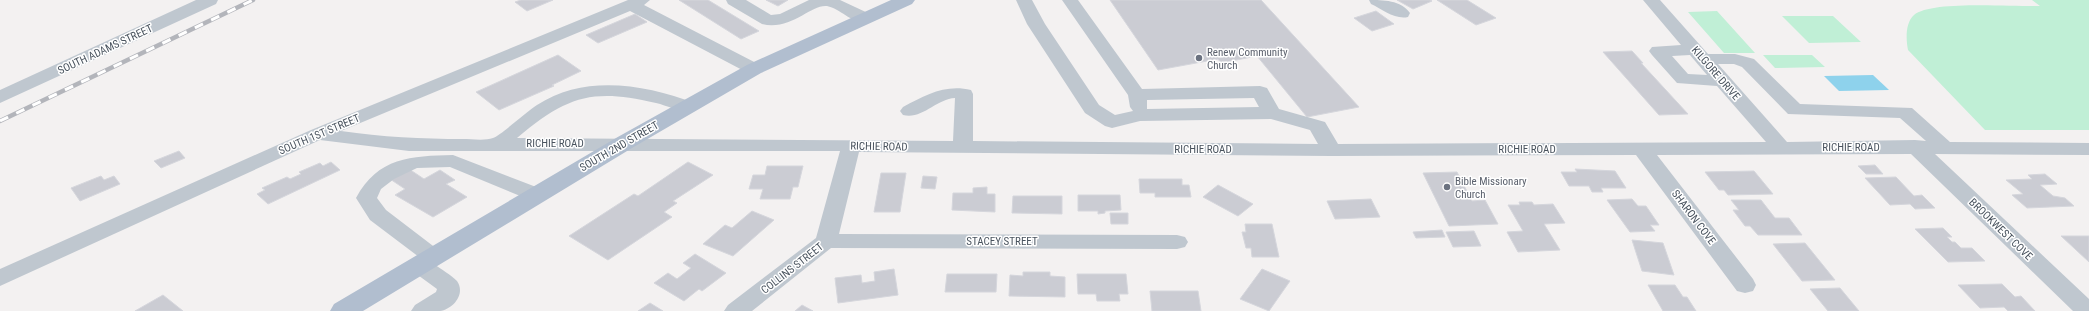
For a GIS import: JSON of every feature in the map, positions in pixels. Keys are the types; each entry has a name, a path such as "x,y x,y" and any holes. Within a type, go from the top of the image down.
{"main road":[{"name":"SOUTH 2ND STREET","path":"343,311 537,195 754,69 906,0"}],"street":[{"name":"SOUTH ADAMS STREET","path":"0,97 210,0"},
{"path":"734,0 768,20 783,19 816,3 829,1 864,18"},
{"path":"1024,0 1036,24 1092,109 1112,122 1140,115 1272,113 1318,126 1330,150"},
{"path":"1070,0 1137,95 1140,115"},
{"path":"1377,0 1402,13"},
{"name":"KILGORE DRIVE","path":"1651,0 1780,146"},
{"path":"637,2 754,69"},
{"name":"SOUTH 1ST STREET","path":"0,278 318,134 637,2"},
{"path":"1723,81 1683,79 1658,51 1735,59 1748,63 1795,110 1905,112 1944,147"},
{"path":"500,143 524,124 560,100 585,91 649,95 670,100 688,107"},
{"path":"910,111 946,92 957,91 964,94 962,147"},
{"path":"1137,95 1260,92 1272,113"},
{"path":"1112,122 1115,148"},
{"name":"RICHIE ROAD","path":"318,134 384,143 439,153 500,143 1330,150 1642,149 1780,146 1915,146 2089,149"},
{"name":"COLLINS STREET","path":"736,311 826,241 851,146"},
{"name":"BROOKWEST COVE","path":"1915,146 2087,311"},
{"name":"SHARON COVE","path":"1642,149 1745,284"},
{"path":"423,311 448,296 448,286 426,261 378,215 366,198 373,185 388,174 439,153 453,162 537,195"},
{"name":"STACEY STREET","path":"826,241 1177,242"}],"green space":[{"path":"2032,0 2089,0 2089,130 1985,130 1908,50 1907,37 1909,22 1914,15 1923,10 1937,7 1974,5 2040,6"},
{"path":"1717,11 1755,53 1724,53 1688,12"},
{"path":"1782,16 1833,16 1861,42 1809,43"},
{"path":"1763,55 1812,55 1825,67 1775,68"}],"water":[{"path":"1873,75 1889,90 1839,91 1824,76"}],"building":[{"path":"521,0 553,0 527,11 515,2"},
{"path":"679,0 708,0 759,31 741,39"},
{"path":"766,0 788,0 778,6"},
{"name":"Renew Community Church","path":"1110,0 1261,0 1359,107 1307,117 1257,56 1221,63 1218,59 1158,70"},
{"path":"1397,0 1430,0 1432,1 1413,9"},
{"path":"1437,0 1467,0 1496,18 1476,25"},
{"path":"1376,11 1394,24 1372,31 1354,18"},
{"path":"635,14 647,22 598,43 586,35"},
{"path":"1632,51 1643,63 1641,63 1688,114 1659,115 1603,52"},
{"path":"558,55 581,71 552,85 554,86 499,110 476,92"},
{"path":"179,151 185,158 161,168 154,161"},
{"path":"331,162 340,170 268,204 257,194 265,190 262,188 287,177 290,179 301,174 299,172 320,163 323,166"},
{"path":"688,162 713,175 673,201 677,203 664,212 672,217 608,260 569,236 634,194 638,196"},
{"path":"1875,165 1883,174 1866,174 1858,166"},
{"path":"767,166 803,166 798,187 793,187 790,199 760,199 763,189 749,189 753,175 765,175"},
{"path":"406,167 424,179 440,170 455,180 446,184 467,197 433,217 395,195 405,189 387,177"},
{"path":"1575,169 1615,171 1626,188 1601,188 1603,192 1592,192 1589,186 1569,186 1561,172 1577,172"},
{"path":"1754,171 1773,194 1728,195 1724,190 1719,190 1705,172"},
{"name":"Bible Missionary Church","path":"1457,172 1472,201 1485,200 1498,224 1449,226 1423,173"},
{"path":"881,173 906,173 900,212 874,212"},
{"path":"2045,174 2057,184 2040,185 2053,196 2065,198 2074,206 2027,208 2012,195 2023,194 2006,180 2032,179 2028,175"},
{"path":"101,176 104,180 114,176 120,184 80,201 71,188"},
{"path":"923,176 937,177 935,189 921,188"},
{"path":"1896,177 1914,196 1922,195 1935,208 1915,209 1910,204 1890,205 1865,178"},
{"path":"1139,179 1182,179 1182,185 1189,185 1191,197 1155,197 1155,193 1140,193"},
{"path":"1218,185 1253,204 1238,216 1203,197"},
{"path":"987,187 987,194 995,194 995,212 952,210 953,193 973,193 973,188"},
{"path":"1078,195 1120,195 1121,210 1105,211 1105,213 1098,214 1098,211 1078,211"},
{"path":"1013,196 1062,196 1062,214 1012,213"},
{"path":"1371,199 1380,217 1335,219 1327,201"},
{"path":"1632,199 1638,206 1646,206 1659,225 1650,225 1655,231 1630,232 1607,200"},
{"path":"1731,200 1761,200 1775,218 1789,218 1802,235 1758,235 1750,226 1745,226 1733,210 1739,210"},
{"path":"1519,202 1532,202 1534,205 1553,204 1565,223 1544,224 1560,250 1518,252 1507,232 1523,231 1508,205 1520,205"},
{"path":"752,211 774,220 733,256 703,244 725,225 732,228"},
{"path":"1110,213 1128,213 1128,224 1111,224"},
{"path":"1245,224 1272,224 1279,257 1252,257 1251,248 1246,248 1242,232 1246,232"},
{"path":"1943,228 1952,237 1947,237 1952,242 1955,242 1961,248 1972,248 1985,261 1948,262 1915,229"},
{"path":"1442,230 1445,237 1416,238 1413,232"},
{"path":"1474,231 1481,246 1453,247 1446,232"},
{"path":"2061,236 2089,236 2089,262"},
{"path":"1632,240 1663,243 1674,275 1642,271"},
{"path":"1805,243 1835,280 1802,281 1773,244"},
{"path":"695,254 726,273 702,291 699,289 684,301 654,283 668,273 677,279 691,268 683,263"},
{"path":"894,269 898,295 838,303 835,278 861,275 862,283 875,281 874,272"},
{"path":"1262,269 1290,281 1269,311 1240,299"},
{"path":"1023,272 1050,272 1050,276 1065,277 1065,297 1009,296 1010,275 1023,276"},
{"path":"947,274 997,274 996,292 945,292"},
{"path":"1077,274 1126,274 1128,294 1119,294 1120,301 1097,301 1096,294 1078,294"},
{"path":"2002,284 2015,297 2021,296 2035,311 2008,311 2004,307 1980,308 1958,285"},
{"path":"1648,285 1675,285 1683,297 1687,297 1696,311 1663,311"},
{"path":"1840,288 1859,311 1828,311 1810,289"},
{"path":"1150,291 1198,291 1201,311 1152,311"},
{"path":"163,295 183,311 135,311"},
{"path":"650,303 663,311 638,311"},
{"path":"802,305 813,311 795,311"}],"railway":[{"path":"0,121 253,0"}],"place":[{"name":"Renew Community Church","path":"1199,58"},
{"name":"Bible Missionary Church","path":"1447,187"}]}
